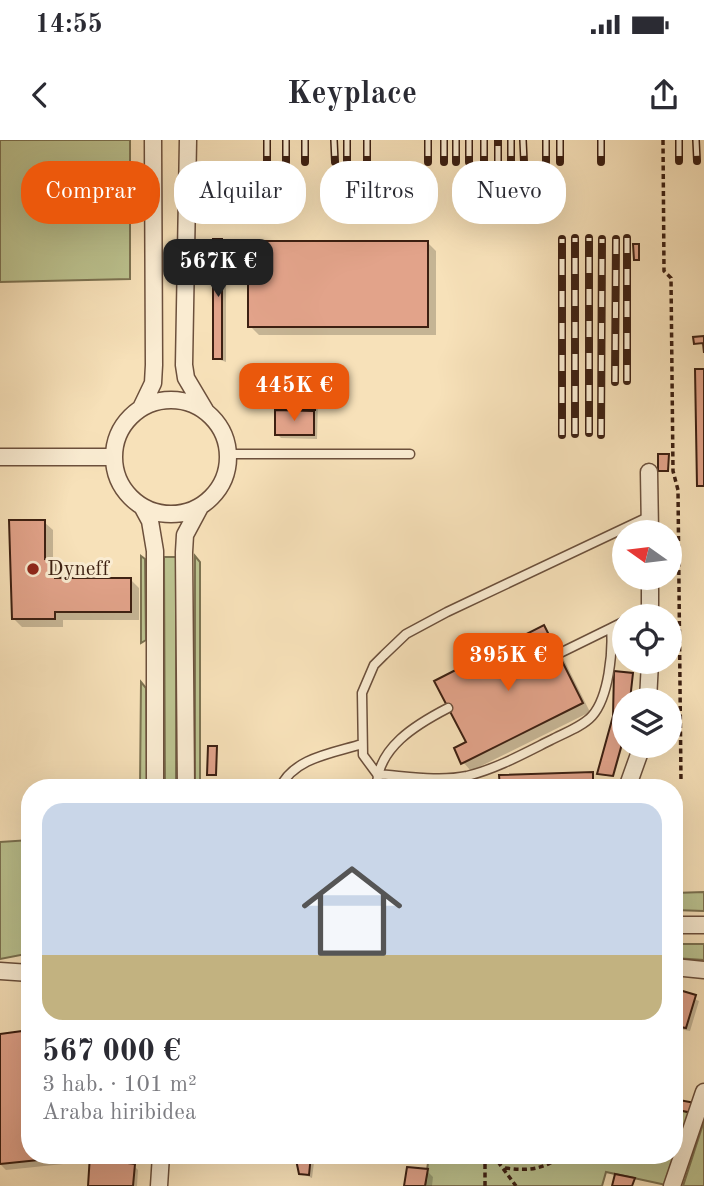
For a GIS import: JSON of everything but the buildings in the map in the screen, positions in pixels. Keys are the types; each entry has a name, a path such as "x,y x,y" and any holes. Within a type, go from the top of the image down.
{"street":[{"path":"153,140 153,383 141,408 126,421 117,438 113,457 121,487 143,508 150,521 155,551 155,779"},
{"path":"186,779 185,535 200,507 221,486 228,454 224,437 186,378 184,365 188,140"},
{"path":"141,408 174,400 191,403 206,412"},
{"path":"0,457 113,457"},
{"path":"649,472 650,520"},
{"path":"143,508 162,515 181,514 200,507"},
{"path":"630,779 638,758"},
{"path":"683,925 704,925"},
{"path":"4,971 21,959"},
{"path":"683,968 704,970"},
{"path":"683,1154 704,1093"},
{"path":"159,1186 160,1164"},
{"path":"672,1186 680,1164"}],"lane":[{"path":"228,454 410,454"},
{"path":"558,654 611,628 613,652 598,704 593,715 576,727 494,766 466,776 436,778 377,774 363,755 362,693 374,665 406,634 612,541"},
{"path":"377,779 377,774 398,740 414,726 448,708"},
{"path":"283,779 302,763 362,744"}],"path":[{"path":"663,140 664,271 671,278 673,471 678,490 681,779"},
{"path":"485,1164 485,1186"},
{"path":"501,1164 516,1186"},
{"path":"505,1168 528,1171 548,1164"}],"green space":[{"path":"0,140 130,140 130,161 21,161 21,224 130,224 130,279 0,282"},
{"path":"141,556 145,559 146,640 141,643"},
{"path":"195,556 200,562 200,779 195,779"},
{"path":"164,557 176,557 176,779 165,779"},
{"path":"141,682 146,688 147,779 140,779"},
{"path":"21,841 21,955 0,959 0,842"},
{"path":"704,892 704,911 683,910 683,893"},
{"path":"683,944 704,944 704,960 683,959"},
{"path":"683,1111 692,1113 683,1138"},
{"path":"704,1121 704,1186 683,1186"},
{"path":"428,1164 674,1164 666,1185 606,1172 602,1186 425,1186"}],"railway":[{"path":"267,140 267,161"},
{"path":"286,140 286,161"},
{"path":"305,140 305,161"},
{"path":"334,140 335,161"},
{"path":"347,140 347,161"},
{"path":"367,140 367,161"},
{"path":"428,140 428,161"},
{"path":"444,140 444,162"},
{"path":"456,140 456,161"},
{"path":"469,140 469,161"},
{"path":"484,140 484,161"},
{"path":"498,140 498,161"},
{"path":"511,140 511,161"},
{"path":"523,140 524,161"},
{"path":"546,140 546,161"},
{"path":"560,140 560,161"},
{"path":"601,140 601,162"},
{"path":"679,140 679,161"},
{"path":"696,140 697,161"},
{"path":"575,238 575,434"},
{"path":"589,238 589,433"},
{"path":"627,238 627,381"},
{"path":"562,239 562,435"},
{"path":"601,435 602,239"},
{"path":"615,382 616,239"}],"place":[{"name":"Dyneff","path":"33,569"}]}
